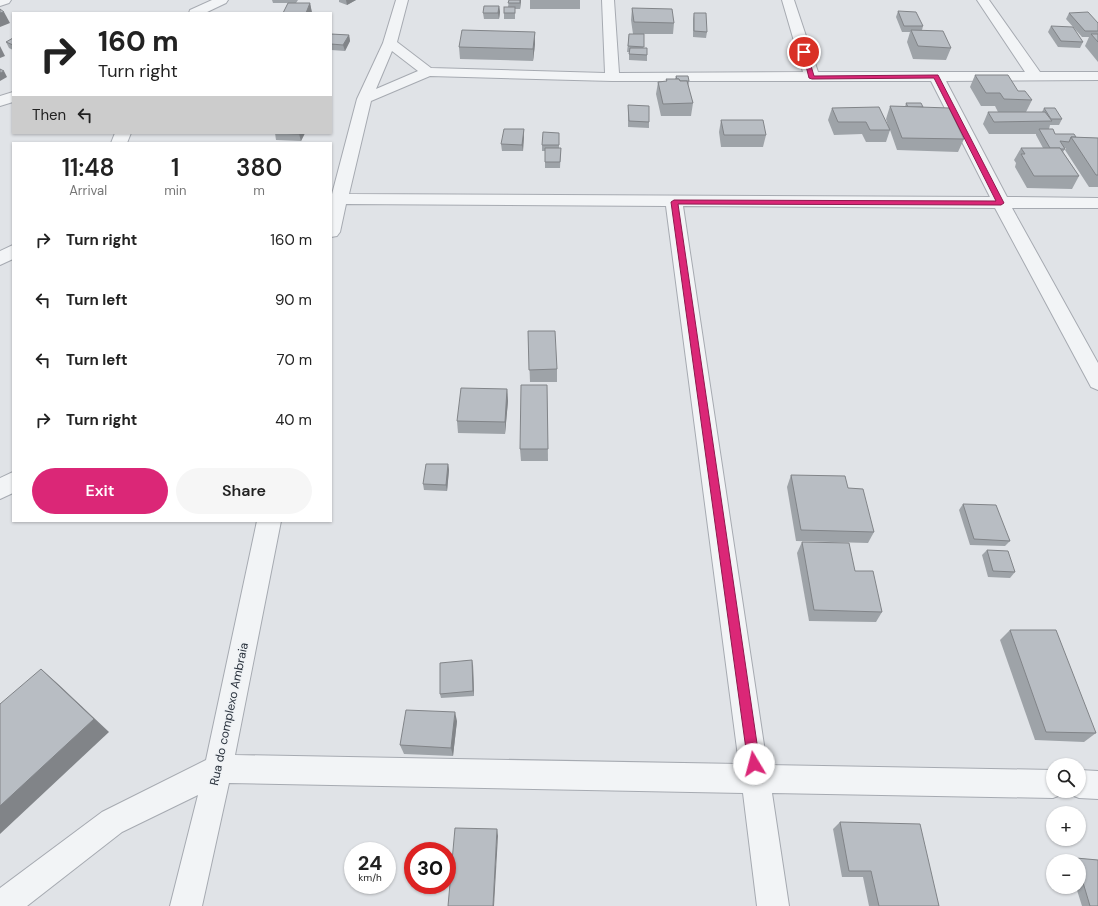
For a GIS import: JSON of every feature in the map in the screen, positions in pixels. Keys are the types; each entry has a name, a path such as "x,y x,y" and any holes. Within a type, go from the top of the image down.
{"street":[{"path":"0,2 5,0"},
{"path":"197,12 222,0"},
{"path":"332,228 364,99 378,64 390,43 402,0"},
{"path":"608,0 612,77"},
{"path":"788,0 812,78"},
{"path":"983,0 1036,76"},
{"path":"390,43 428,72"},
{"path":"364,99 428,72 612,77 812,78 1098,76"},
{"path":"936,76 1001,203 1098,382"},
{"path":"0,102 12,96"},
{"path":"339,199 674,202 1098,203"},
{"path":"674,202 773,906"},
{"path":"0,259 12,252"},
{"path":"0,490 12,482"},
{"name":"Rua do complexo Ambraia","path":"186,906 218,769 269,522"},
{"path":"2,906 112,822 218,769 756,780 1046,784"},
{"path":"1086,784 1098,785"}],"building":[{"path":"509,0 520,0 520,3 508,3"},
{"path":"288,3 310,3 306,12 284,12"},
{"path":"484,6 499,6 498,13 483,13"},
{"path":"504,7 515,7 515,13 504,13"},
{"path":"632,8 672,9 674,23 634,22"},
{"path":"898,11 916,12 923,26 904,26"},
{"path":"1088,12 1098,23 1098,31 1085,31 1069,13"},
{"path":"694,13 706,13 707,32 694,31"},
{"path":"1051,26 1073,27 1083,42 1061,41"},
{"path":"462,30 535,32 533,49 459,47"},
{"path":"911,30 943,31 951,48 918,46"},
{"path":"332,34 349,35 343,45 332,44"},
{"path":"629,34 644,34 644,47 628,46"},
{"path":"1091,34 1098,34 1098,42"},
{"path":"12,39 12,45 6,42"},
{"path":"630,48 647,48 647,55 629,54"},
{"path":"975,75 1008,75 1018,91 1025,91 1032,100 1004,99 1000,93 986,93"},
{"path":"676,76 688,76 689,81 680,81"},
{"path":"666,79 679,79 680,81 687,81 693,103 663,104 658,82 667,81"},
{"path":"906,103 921,103 923,107 908,107"},
{"path":"628,105 649,106 649,122 629,121"},
{"path":"890,106 949,108 964,139 902,138"},
{"path":"879,107 890,130 870,130 866,122 838,122 832,108"},
{"path":"1044,108 1055,108 1062,119 1051,119"},
{"path":"988,112 1045,112 1052,121 994,122"},
{"path":"721,120 763,120 766,135 724,135"},
{"path":"504,129 524,129 522,145 501,144"},
{"path":"1039,129 1053,129 1055,134 1074,134 1076,137 1071,137 1069,142 1060,141 1065,149 1050,148"},
{"path":"543,132 559,133 559,145 542,145"},
{"path":"1071,137 1098,138 1098,175 1096,175"},
{"path":"545,148 561,148 560,162 545,162"},
{"path":"1021,148 1060,148 1079,176 1034,176 1021,154 1025,154"},
{"path":"528,331 555,331 557,369 529,370"},
{"path":"521,385 547,385 548,449 520,449"},
{"path":"461,388 507,389 505,422 457,421"},
{"path":"426,464 448,464 446,485 423,484"},
{"path":"791,475 845,476 848,488 863,489 874,532 801,530"},
{"path":"963,504 996,505 1010,541 974,539"},
{"path":"802,542 849,543 855,571 873,571 882,612 814,610"},
{"path":"987,550 1008,551 1015,572 993,571"},
{"path":"1010,630 1056,630 1096,733 1046,732"},
{"path":"472,660 473,691 440,694 440,663"},
{"path":"41,669 94,719 0,806 0,704"},
{"path":"406,710 455,712 451,748 400,745"},
{"path":"840,822 920,824 939,906 879,906 871,871 849,871"},
{"path":"455,828 497,829 493,906 448,906 449,894 456,894 456,842 454,842"},
{"path":"1086,859 1098,860 1098,906 1090,906 1086,893"}],"route":[{"path":"754,764 674,202 1001,203 936,76 812,78 804,52"}]}
